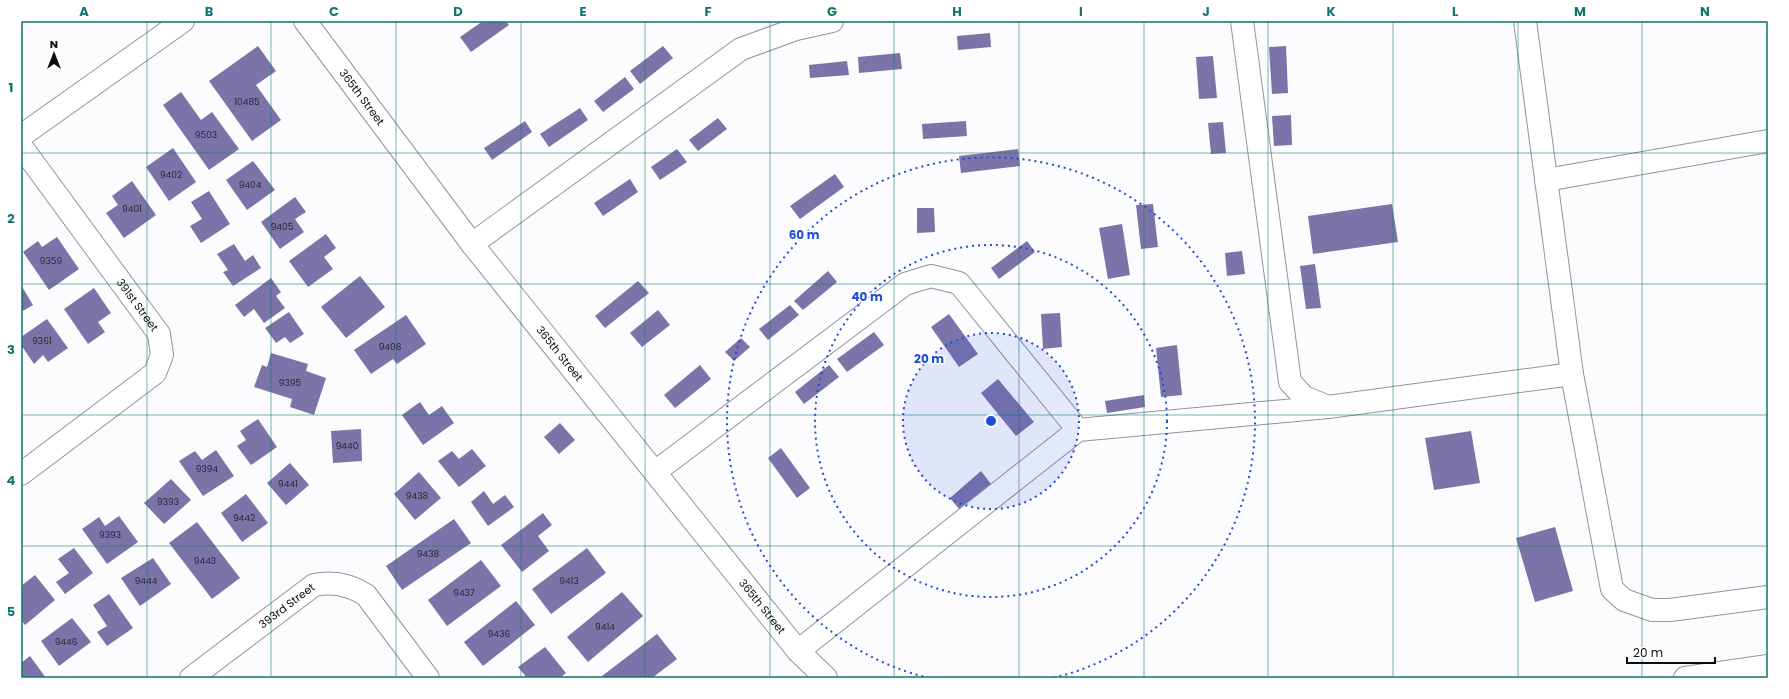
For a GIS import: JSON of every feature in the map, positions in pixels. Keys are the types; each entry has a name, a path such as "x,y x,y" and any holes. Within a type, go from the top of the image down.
{"street":[{"path":"21,136 183,21"},
{"name":"365th Street","path":"305,21 472,244 798,651 826,678"},
{"path":"472,244 741,49 796,29 832,21"},
{"path":"1242,21 1290,382 1304,397 1328,407"},
{"path":"1525,21 1572,374 1612,589 1624,600 1652,610 1670,610 1768,597"},
{"path":"1546,180 1768,141"},
{"name":"391st Street","path":"21,146 159,334 162,355 154,373 21,474"},
{"path":"655,472 905,284 932,276 959,283 1078,430"},
{"path":"798,651 1078,430 1328,407 1572,374"},
{"name":"393rd Street","path":"191,678 314,585 328,582 355,588 366,594 428,678"},
{"path":"1685,678 1768,666"}],"building":[{"path":"483,21 506,21 509,25 471,52 460,37"},
{"path":"990,33 991,47 958,50 957,36"},
{"path":"258,46 276,71 256,85 281,120 252,141 209,81"},
{"path":"663,46 673,58 640,84 630,71"},
{"path":"1286,46 1288,93 1272,94 1269,47"},
{"path":"900,53 902,69 859,73 858,57"},
{"path":"1213,56 1217,98 1199,99 1196,57"},
{"path":"847,61 849,75 810,78 809,65"},
{"path":"625,77 634,89 603,112 594,101"},
{"path":"181,92 201,120 212,112 239,149 209,170 163,105"},
{"path":"580,108 588,120 549,147 540,134"},
{"path":"1291,115 1292,145 1274,146 1272,116"},
{"path":"718,118 727,129 698,151 689,140"},
{"path":"525,121 532,132 492,160 484,148"},
{"path":"966,121 967,136 923,139 922,124"},
{"path":"1223,122 1226,153 1211,154 1208,123"},
{"path":"173,148 196,182 169,201 146,167"},
{"path":"677,149 687,162 660,180 651,167"},
{"path":"1018,149 1020,166 961,173 959,156"},
{"path":"253,161 275,190 247,210 226,180"},
{"path":"835,174 844,187 800,219 790,206"},
{"path":"630,179 638,192 603,216 594,203"},
{"path":"132,181 156,215 124,238 106,213 118,205 112,196"},
{"path":"209,191 230,224 201,243 190,226 202,219 191,202"},
{"path":"295,197 306,212 295,219 304,232 280,249 261,222"},
{"path":"1153,204 1158,247 1141,249 1136,205"},
{"path":"1392,204 1398,242 1313,254 1308,216"},
{"path":"917,208 934,208 935,232 917,233"},
{"path":"1122,224 1130,275 1108,279 1099,228"},
{"path":"326,234 336,248 324,257 333,269 308,287 289,261"},
{"path":"57,237 79,269 49,290 23,252 38,241 42,247"},
{"path":"1027,241 1035,252 999,279 991,268"},
{"path":"234,244 245,261 253,255 261,268 233,286 223,272 228,270 217,254"},
{"path":"1242,251 1245,274 1227,276 1225,253"},
{"path":"1315,264 1321,308 1306,309 1300,266"},
{"path":"828,271 837,282 803,310 794,301"},
{"path":"360,276 385,307 346,338 321,307"},
{"path":"271,278 281,292 276,296 285,308 264,323 254,309 244,317 235,305"},
{"path":"638,281 649,293 605,328 595,316"},
{"path":"21,285 33,305 21,312"},
{"path":"94,288 111,313 98,322 105,332 88,344 64,309"},
{"path":"790,305 799,315 768,340 759,329"},
{"path":"658,310 670,325 642,347 630,333"},
{"path":"289,312 304,334 290,343 285,337 276,343 265,328"},
{"path":"1060,313 1062,347 1043,349 1041,314"},
{"path":"949,314 978,354 959,367 931,327"},
{"path":"406,315 426,344 397,364 393,359 371,374 354,350"},
{"path":"47,319 68,348 48,362 43,355 34,364 21,345 21,337"},
{"path":"874,332 884,345 847,372 837,359"},
{"path":"741,338 750,347 734,361 725,352"},
{"path":"1177,345 1182,395 1161,397 1156,348"},
{"path":"271,353 308,364 306,371 326,378 314,415 290,407 292,399 254,387 262,365 267,367"},
{"path":"700,365 711,379 675,408 664,395"},
{"path":"829,365 839,377 804,404 795,392"},
{"path":"998,379 1034,422 1016,436 981,393"},
{"path":"1144,395 1145,407 1107,413 1105,401"},
{"path":"420,402 429,415 442,406 454,423 423,445 402,415"},
{"path":"258,419 277,447 251,465 237,446 246,440 240,431"},
{"path":"560,423 575,440 559,454 544,437"},
{"path":"361,429 362,461 333,463 331,431"},
{"path":"1471,431 1480,483 1434,490 1425,438"},
{"path":"781,448 810,488 797,498 768,458"},
{"path":"472,449 486,466 459,487 438,461 452,451 459,459"},
{"path":"216,450 234,476 203,496 179,461 195,451 202,460"},
{"path":"290,463 309,485 286,505 267,483"},
{"path":"981,471 991,484 959,509 950,498"},
{"path":"419,472 441,498 415,520 394,494"},
{"path":"171,479 191,500 164,524 144,503"},
{"path":"484,491 493,504 505,495 514,507 488,526 471,502"},
{"path":"246,494 268,523 242,542 221,513"},
{"path":"543,513 552,525 538,536 549,551 522,572 501,545"},
{"path":"119,516 138,542 107,564 82,529 99,517 105,526"},
{"path":"454,519 471,543 402,590 386,566"},
{"path":"197,522 240,578 212,599 169,543"},
{"path":"1555,527 1573,591 1535,602 1516,538"},
{"path":"74,548 93,573 65,594 56,582 69,573 58,559"},
{"path":"587,548 606,573 551,614 532,589"},
{"path":"153,558 171,584 140,606 121,578"},
{"path":"481,560 501,586 447,626 428,600"},
{"path":"35,575 55,600 25,625 21,620 21,586"},
{"path":"622,592 643,616 588,662 567,637"},
{"path":"109,594 133,628 107,646 97,632 107,626 93,605"},
{"path":"516,601 535,625 483,666 464,642"},
{"path":"72,618 91,642 59,666 41,641"},
{"path":"657,634 677,659 652,678 604,678 602,676"},
{"path":"545,647 566,673 560,678 527,678 518,667"},
{"path":"30,656 46,678 21,678 21,663"}]}
